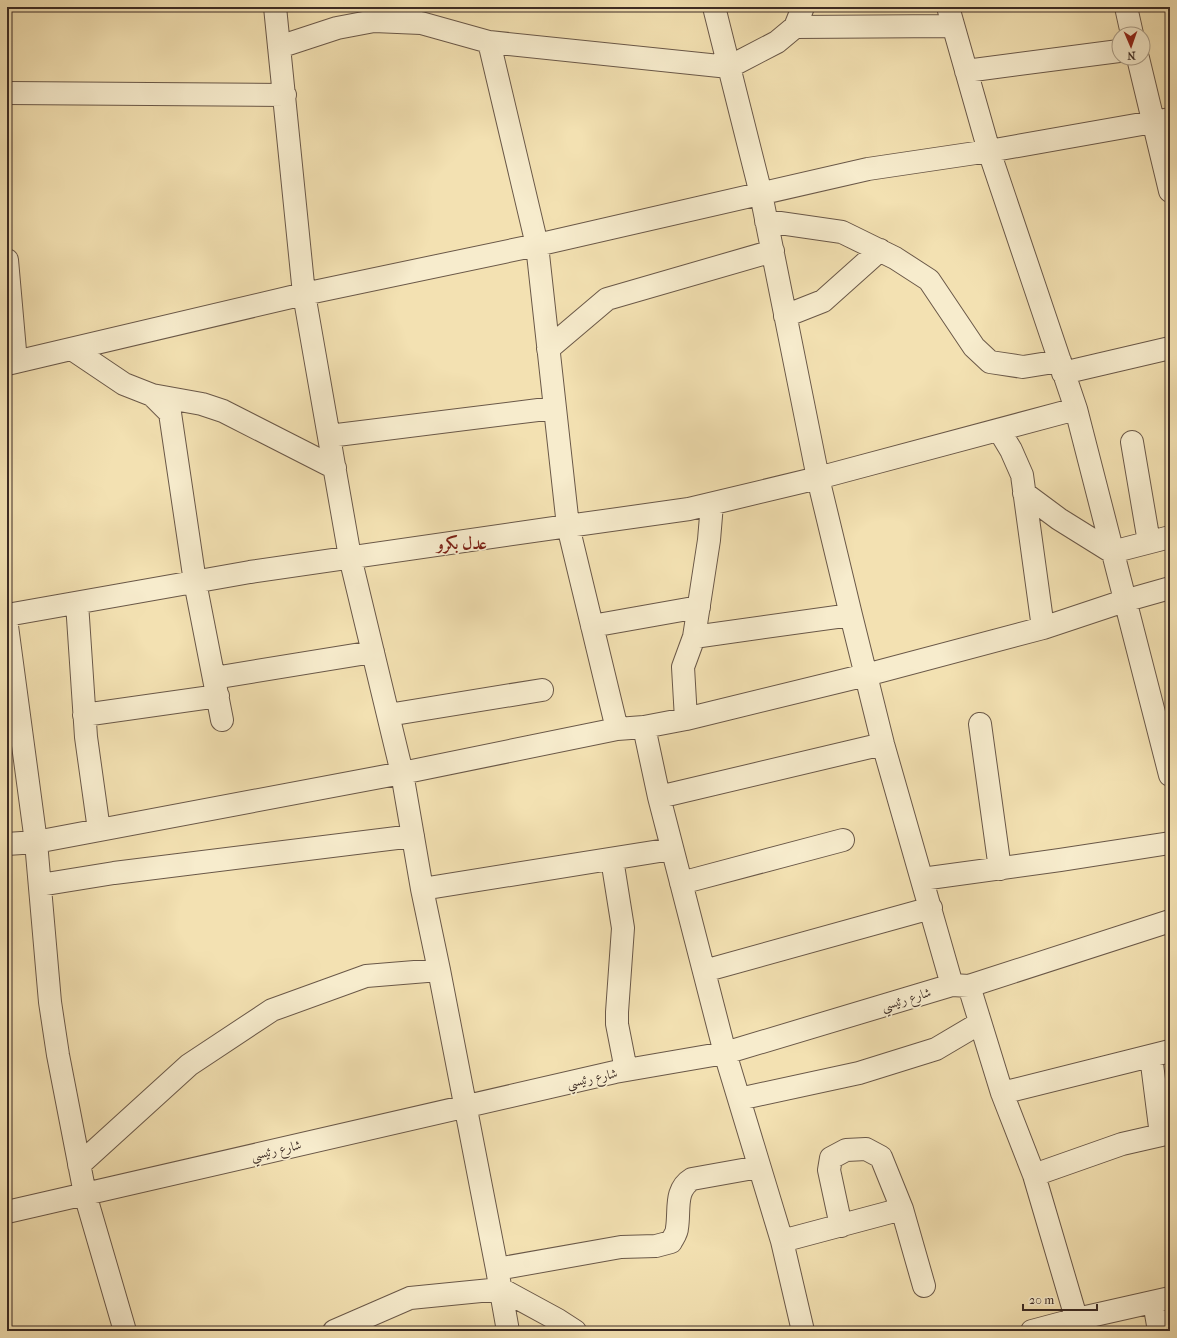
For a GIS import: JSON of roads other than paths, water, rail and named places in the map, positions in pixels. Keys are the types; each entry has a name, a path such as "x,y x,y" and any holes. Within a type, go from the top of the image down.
{"street":[{"path":"275,7 304,294 350,557 402,773 422,889 466,1106 508,1331"},
{"path":"714,7 761,194 818,478 883,744 931,908 961,985 980,1023 1002,1093 1034,1175 1078,1325"},
{"path":"279,47 337,28 374,21 421,23 489,42 729,67 777,42 795,27 803,7"},
{"path":"1126,7 1130,26"},
{"path":"795,27 951,17 989,151 1076,409 1124,601 1170,775"},
{"path":"489,42 537,245 568,526 617,729"},
{"path":"966,72 1111,52"},
{"path":"1141,66 1162,120 1170,191"},
{"path":"7,93 285,95"},
{"path":"7,260 12,363 304,294 537,245 868,169 989,151 1162,120"},
{"path":"766,221 842,232 895,258 930,280 974,347 990,362 1023,367 1062,367 1170,348"},
{"path":"785,316 823,301 880,250"},
{"path":"548,349 607,299 773,251"},
{"path":"72,349 124,384 152,395 202,404 223,411 335,468"},
{"path":"152,395 170,413 195,582 222,720"},
{"path":"329,436 554,408"},
{"path":"7,615 350,557 689,509 818,478 1076,409"},
{"path":"999,430 1011,450 1022,475 1043,628"},
{"path":"1132,442 1149,542"},
{"path":"1024,493 1059,519 1112,552 1170,537"},
{"path":"686,719 683,667 694,637 709,540 712,504"},
{"path":"7,844 36,842 402,773 617,729 644,727 686,719 866,675 1043,628 1124,601 1170,588"},
{"path":"77,603 86,737 99,830"},
{"path":"592,626 699,607"},
{"path":"694,637 851,615"},
{"path":"7,626 36,842 50,1002 58,1055 85,1194 123,1331"},
{"path":"84,715 373,652"},
{"path":"388,715 542,690"},
{"path":"980,724 1000,868"},
{"path":"644,727 659,797 725,1053 782,1241 803,1331"},
{"path":"659,797 883,744"},
{"path":"40,885 114,873 413,836"},
{"path":"681,883 843,840"},
{"path":"922,879 1170,843"},
{"path":"422,889 672,849"},
{"path":"612,859 623,928 617,1024 626,1070"},
{"path":"704,971 931,908"},
{"name":"شارع رئيسي","path":"7,1212 626,1070 725,1053 961,985 1170,921"},
{"path":"79,1165 189,1065 272,1010 366,976 439,970"},
{"path":"739,1099 859,1073 936,1049 980,1023"},
{"path":"1002,1093 1161,1053 1166,1134 1122,1144 1034,1175"},
{"path":"841,1226 830,1170 831,1158 846,1150 866,1149 881,1157 902,1209 924,1286"},
{"path":"334,1331 410,1298 499,1279 621,1247 656,1246 671,1242 677,1229 679,1196 685,1183 692,1179 760,1167"},
{"path":"782,1241 902,1209"},
{"path":"499,1279 575,1331"},
{"path":"1032,1331 1078,1325 1162,1300 1159,1331"}],"district":[{"name":"عدل بكرو","path":"462,543"}]}
